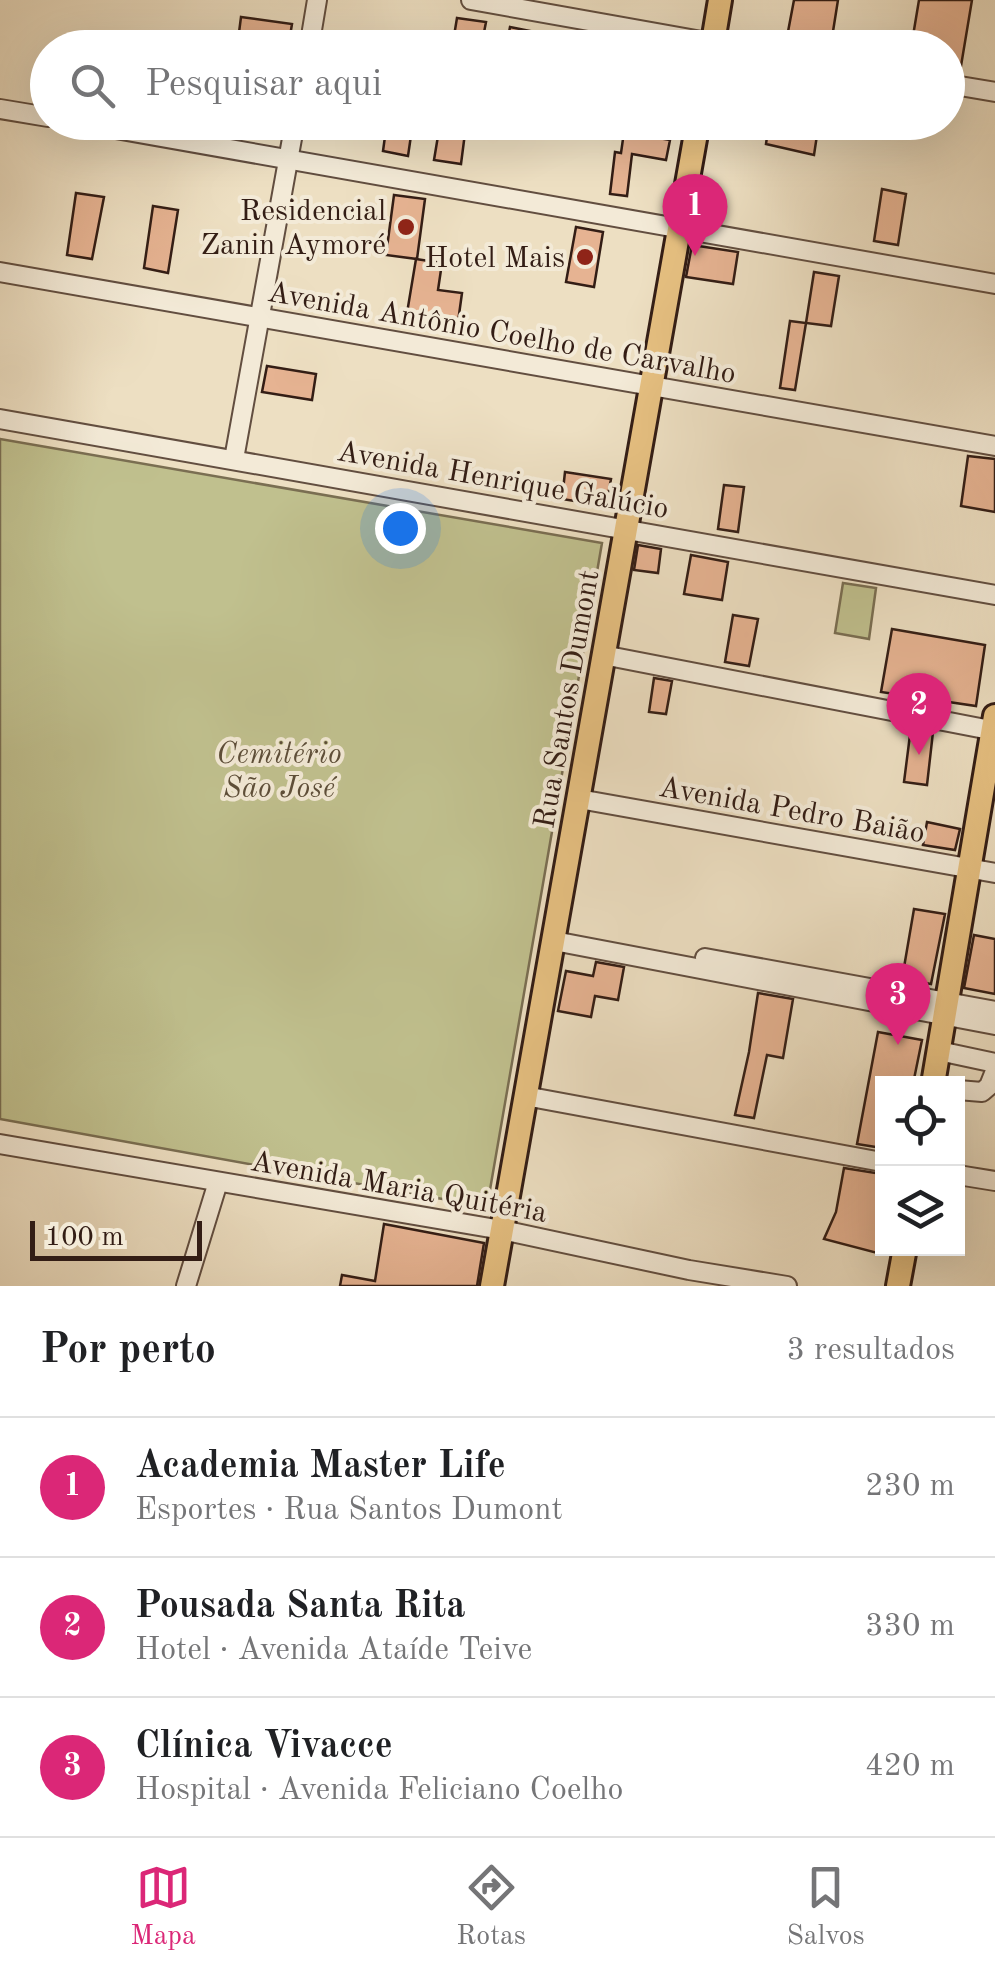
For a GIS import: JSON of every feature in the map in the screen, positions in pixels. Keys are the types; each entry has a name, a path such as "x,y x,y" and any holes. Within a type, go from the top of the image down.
{"main road":[{"path":"715,30 720,0"},
{"name":"Rua Santos Dumont","path":"492,1286 695,140"},
{"path":"934,1076 994,728"},
{"path":"898,1286 903,1256"}],"street":[{"path":"312,30 317,0"},
{"path":"471,0 632,30"},
{"path":"965,87 995,92"},
{"path":"0,109 30,115"},
{"path":"176,140 995,284"},
{"path":"234,460 292,140"},
{"name":"Avenida Antônio Coelho de Carvalho","path":"0,272 995,446"},
{"name":"Avenida Henrique Galúcio","path":"0,419 995,595"},
{"path":"603,655 994,728"},
{"name":"Avenida Pedro Baião","path":"579,799 995,873"},
{"path":"556,936 946,1009 995,1011"},
{"path":"946,1009 995,1026"},
{"path":"938,1051 995,1062"},
{"path":"965,1091 982,1092 995,1071"},
{"path":"525,1096 875,1161"},
{"name":"Avenida Maria Quitéria","path":"0,1144 502,1230 689,1270 787,1286"},
{"path":"965,1175 995,1181"},
{"path":"186,1286 218,1182"}],"green space":[{"name":"Cemitério São José","path":"0,439 602,543 487,1207 0,1119"},
{"path":"843,583 876,588 869,639 835,633"}],"building":[{"path":"794,0 838,0 833,30 788,30"},
{"path":"919,0 972,0 965,42 965,30 914,30"},
{"path":"241,17 292,24 291,30 239,30"},
{"path":"457,18 486,22 484,30 455,30"},
{"path":"385,140 410,140 408,156 383,151"},
{"path":"437,140 464,140 461,164 434,160"},
{"path":"623,140 670,140 666,160 632,154 627,196 610,194 615,152 621,153"},
{"path":"767,140 816,140 814,155 766,144"},
{"path":"882,189 906,194 898,245 874,241"},
{"path":"76,193 104,197 92,259 67,255"},
{"name":"Residencial Zanin Aymoré","path":"394,195 425,199 417,259 386,255"},
{"path":"153,206 178,210 168,273 144,268"},
{"name":"Hotel Mais","path":"576,227 603,232 594,287 566,282"},
{"path":"692,245 738,252 733,284 686,277"},
{"path":"416,259 442,263 438,290 462,293 458,322 407,313"},
{"path":"814,272 839,276 831,326 806,323"},
{"path":"790,321 806,323 795,390 780,388"},
{"path":"267,366 316,374 312,400 262,392"},
{"path":"968,456 995,459 995,512 961,506"},
{"path":"565,472 611,479 606,506 562,499"},
{"path":"724,485 744,487 738,532 718,529"},
{"path":"638,545 661,549 658,573 634,570"},
{"path":"691,555 728,562 722,600 684,594"},
{"path":"733,615 758,619 749,666 725,662"},
{"path":"892,629 985,645 976,706 881,692"},
{"path":"654,678 672,681 666,714 649,712"},
{"path":"911,727 933,732 927,785 904,782"},
{"path":"927,822 960,829 955,850 923,845"},
{"path":"914,909 945,914 931,984 902,979"},
{"path":"974,935 995,939 995,994 964,988"},
{"path":"596,962 624,967 618,1000 595,996 591,1017 558,1011 566,971 593,976"},
{"path":"758,993 793,999 783,1058 767,1055 754,1118 735,1115"},
{"path":"878,1032 922,1040 915,1076 875,1076 875,1147 857,1144"},
{"path":"844,1168 875,1173 875,1252 824,1239 836,1212"},
{"path":"384,1224 484,1243 477,1286 340,1286 342,1275 375,1281"}],"place":[{"name":"Residencial Zanin Aymoré","path":"406,227"},
{"name":"Academia Master Life","path":"695,256"},
{"name":"Hotel Mais","path":"585,257"},
{"name":"Pousada Santa Rita","path":"919,755"},
{"name":"Clínica Vivacce","path":"898,1045"}]}
